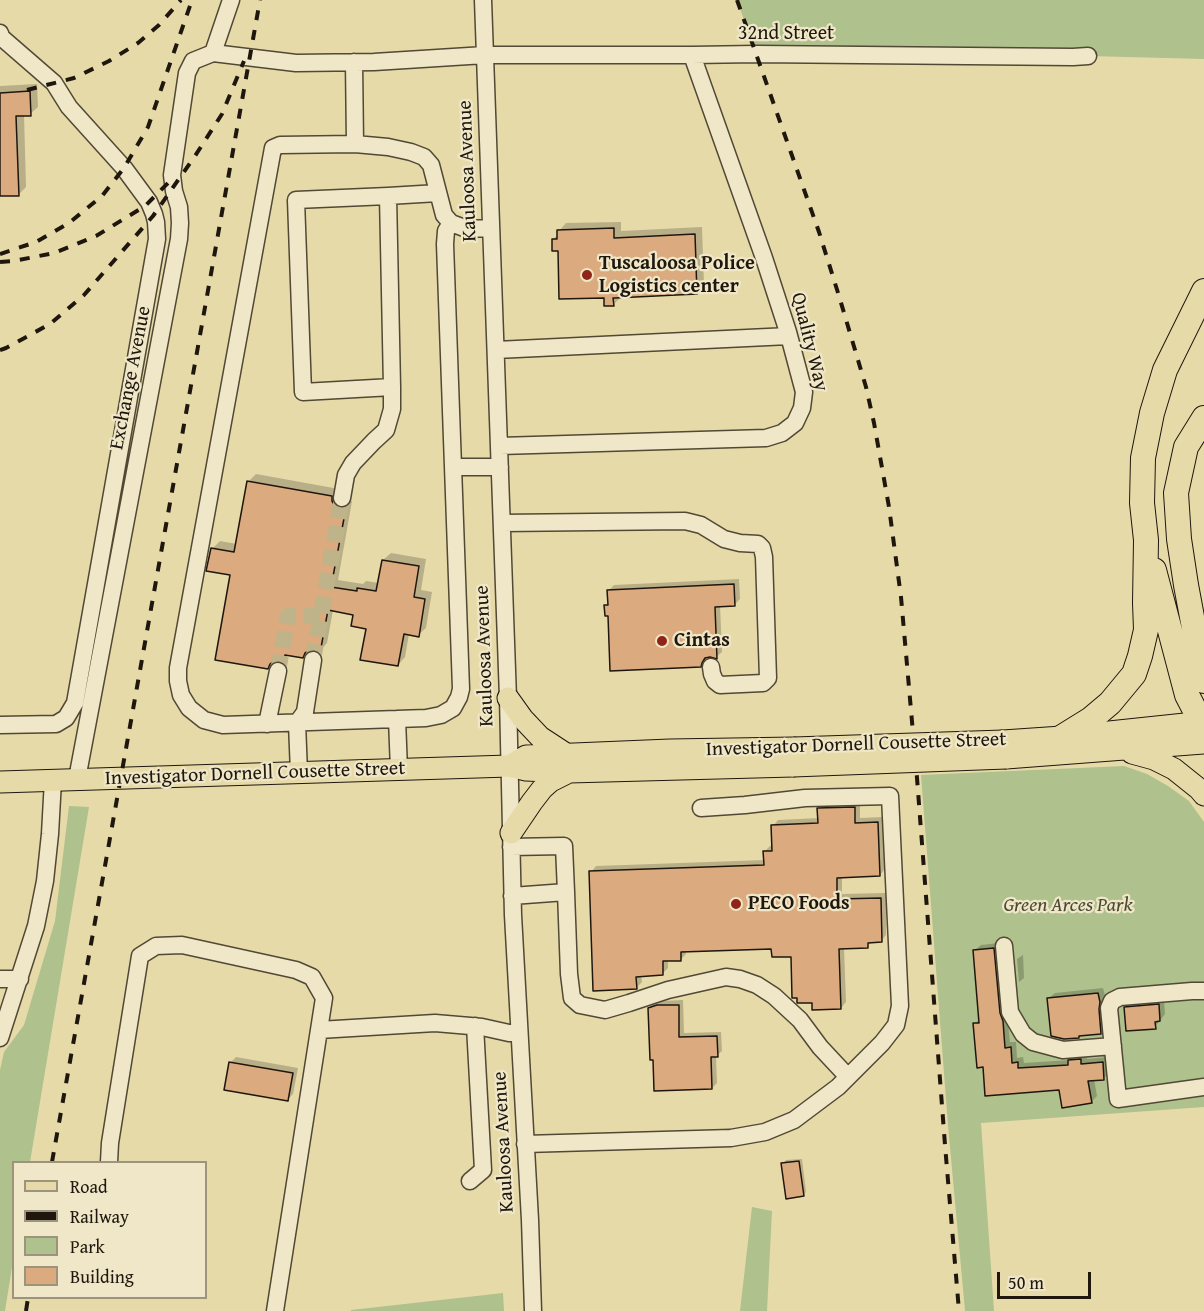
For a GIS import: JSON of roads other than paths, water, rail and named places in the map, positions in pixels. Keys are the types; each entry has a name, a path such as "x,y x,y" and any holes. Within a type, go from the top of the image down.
{"highway":[{"path":"1062,737 1091,719 1110,703 1134,674 1140,656 1146,630 1143,458 1152,413 1165,370 1204,291"},
{"path":"1204,418 1186,447 1176,493 1184,574 1200,640 1204,681"},
{"path":"1146,540 1188,695 1204,726"}],"main road":[{"path":"508,698 523,720 567,763 531,802 511,840"},
{"name":"Investigator Dornell Cousette Street","path":"1004,749 1062,737 1204,726"},
{"name":"Investigator Dornell Cousette Street","path":"0,782 509,766 526,770 670,750 793,757 1004,749 1120,750 1204,726"},
{"path":"1120,750 1154,759 1174,769 1204,795"}],"street":[{"path":"213,53 231,0"},
{"name":"Kauloosa Avenue","path":"483,0 500,446 512,896 533,1311"},
{"path":"0,36 54,83 69,107 124,168 154,214 157,239 75,703 66,718 56,724 0,725"},
{"name":"32nd Street","path":"213,53 296,63 485,55 1088,56"},
{"name":"Exchange Avenue","path":"77,779 179,239 179,207 172,176 187,73 193,61 213,53"},
{"name":"Quality Way","path":"500,446 766,438 782,433 795,423 802,408 804,392 789,336 764,258 692,55"},
{"path":"354,62 355,144"},
{"path":"451,223 446,231 445,244 459,623 461,688 459,697 453,708 441,715 426,718 223,725 204,720 189,708 181,695 178,668 273,148 280,145 355,144 411,152 424,157 431,165 444,215 451,223 467,229 491,228"},
{"path":"392,387 303,392 296,200 438,193"},
{"path":"342,498 346,475 353,464 386,430 392,408 388,196"},
{"path":"496,350 789,336"},
{"path":"453,467 500,467"},
{"path":"502,523 685,521 701,525 724,540 758,544 764,556 768,678 763,683 720,685 715,681 711,667"},
{"path":"299,772 297,723 305,712 313,660"},
{"path":"267,724 278,671"},
{"path":"398,720 399,770"},
{"path":"0,1038 36,926 45,880 53,780"},
{"path":"525,1144 731,1138 765,1132 794,1120 838,1087 882,1043 896,1025 900,1006 890,795 805,798 701,808"},
{"path":"511,840 564,846 568,974 572,998 580,1005 605,1010 668,990 714,979 726,977 740,979 757,985 774,996 800,1020 820,1047 848,1077"},
{"path":"512,896 566,892"},
{"path":"109,1161 140,956 156,946 182,945 296,970 312,977 324,998 275,1311"},
{"path":"1004,946 1010,1012 1023,1034 1033,1042 1063,1050 1113,1046"},
{"path":"0,979 20,979"},
{"path":"1204,991 1120,997 1112,1001 1109,1008 1118,1099 1204,1087"},
{"path":"319,1030 435,1023 519,1033"},
{"path":"470,1181 483,1170 475,1026"}],"tunnel":[{"path":"313,660 342,498"},
{"path":"278,671 288,616 321,616"}],"railway":[{"path":"27,90 74,78 109,61 138,43 159,25 181,0"},
{"path":"0,254 36,242 69,223 102,196 124,168 148,127 192,0"},
{"path":"52,1161 260,0"},
{"path":"737,0 819,232 839,296 866,387 889,507 901,597 917,778 959,1311"},
{"path":"0,350 50,324 84,295 153,216 222,114 244,61"},
{"path":"0,262 54,253 96,236 145,206 169,182"},
{"path":"26,1311 28,1299"}],"place":[{"name":"Tuscaloosa Police Logistics center","path":"587,275"},
{"name":"Cintas","path":"662,641"},
{"name":"PECO Foods","path":"736,904"}],"park label":[{"name":"Green Arces Park","path":"1068,906"}]}
